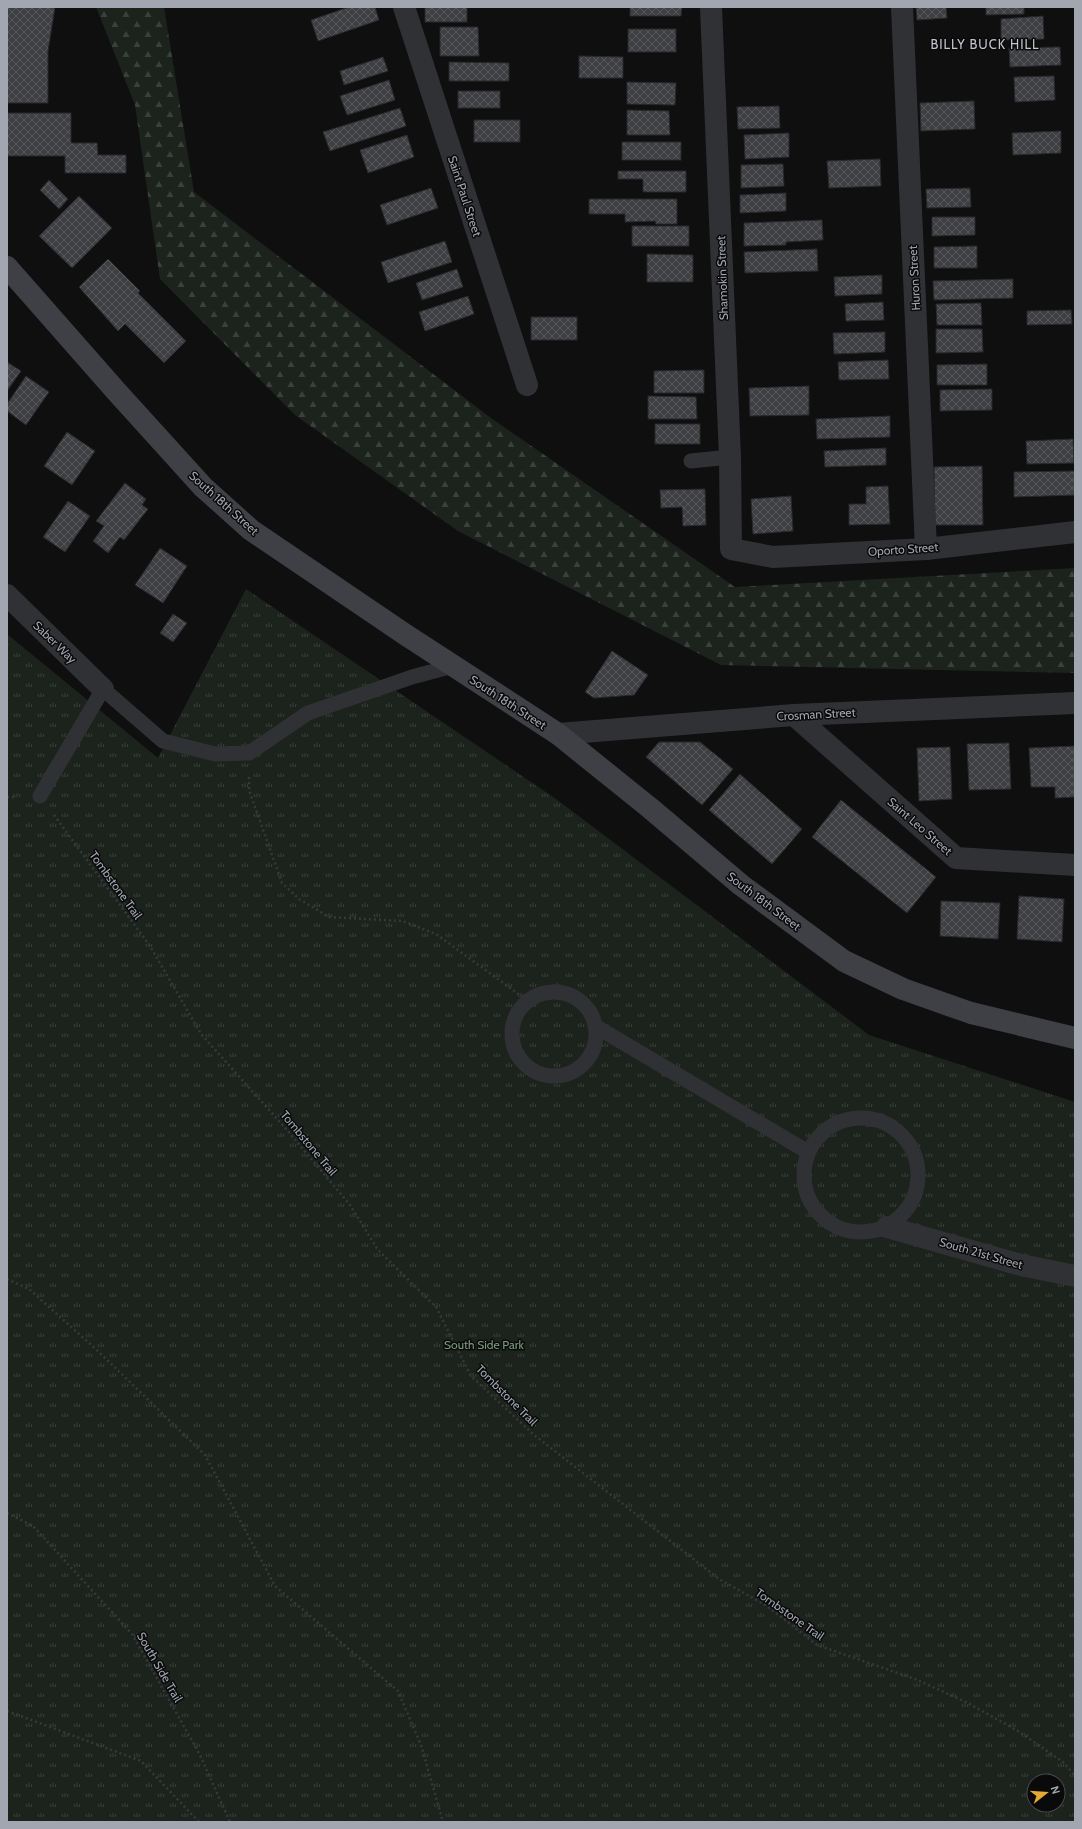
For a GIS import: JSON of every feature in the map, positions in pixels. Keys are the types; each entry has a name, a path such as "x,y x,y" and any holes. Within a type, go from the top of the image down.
{"main road":[{"name":"South 18th Street","path":"7,267 116,392 209,492 250,530 453,666 558,734 741,885 844,961 903,990 971,1013 1075,1038"}],"street":[{"name":"Saint Paul Street","path":"404,7 527,385"},
{"name":"Shamokin Street","path":"711,7 730,457 731,549"},
{"name":"Huron Street","path":"902,7 926,549"},
{"name":"Oporto Street","path":"731,549 773,558 926,549 1075,532"},
{"name":"Saber Way","path":"7,595 103,689"},
{"name":"Crosman Street","path":"558,734 794,715 1075,703"},
{"name":"Saint Leo Street","path":"794,715 956,858 1075,865"},
{"name":"South 21st Street","path":"887,1227 1021,1265 1075,1276"}],"lane":[{"path":"691,461 730,457"},
{"path":"40,796 103,689 163,740 214,754 249,753 308,713 412,677 453,666"},
{"path":"555,992 569,995 581,1002 590,1013 595,1026 596,1040 591,1053 583,1064 572,1072 559,1076 545,1076 532,1071 522,1062 515,1050 512,1037 513,1023 518,1010 528,1000 540,994 555,992"},
{"path":"595,1026 808,1152"},
{"path":"855,1117 875,1119 893,1126 908,1140 917,1158 919,1178 914,1198 904,1215 887,1227 870,1232 853,1232 836,1227 822,1217 811,1203 805,1186 804,1169 808,1152 819,1135 836,1123 855,1117"}],"path":[{"path":"249,753 249,790 282,883 299,899 329,917 402,921 436,934 528,1000"},
{"name":"Tombstone Trail","path":"40,796 150,946 201,1034 350,1205 378,1250 436,1307 471,1376 533,1434 719,1579 767,1606 817,1646 916,1679 966,1702 1018,1731 1063,1762 1075,1776"},
{"path":"7,1279 29,1289 99,1352 205,1455 275,1586 398,1691 421,1745 443,1822"},
{"name":"South Side Trail","path":"7,1513 33,1526 132,1634 200,1755 230,1822"},
{"path":"7,1711 140,1761 200,1822"}],"green space":[{"path":"96,7 164,7 194,192 491,418 735,587 1075,568 1075,673 721,665 458,531 295,415 160,279 135,105"},
{"name":"South Side Park","path":"246,589 556,799 869,1035 1075,1102 1075,1822 7,1822 7,634 158,758"}],"building":[{"path":"7,7 55,7 48,51 48,103 7,103"},
{"path":"349,7 375,7 379,20 318,41 311,20"},
{"path":"425,7 467,7 467,22 425,22"},
{"path":"630,7 682,7 681,16 630,16"},
{"path":"916,7 946,7 947,18 917,20"},
{"path":"986,7 1024,7 1024,14 986,15"},
{"path":"1043,16 1044,39 1001,40 1001,19"},
{"path":"440,27 478,27 479,56 440,56"},
{"path":"628,29 676,29 676,52 628,52"},
{"path":"1060,47 1061,65 1010,67 1009,48"},
{"path":"579,56 623,57 623,78 579,78"},
{"path":"383,57 388,71 344,85 340,71"},
{"path":"449,62 509,63 509,81 449,81"},
{"path":"1054,76 1055,100 1015,102 1014,77"},
{"path":"389,80 395,100 347,115 340,96"},
{"path":"627,82 676,83 675,105 627,104"},
{"path":"458,91 500,91 500,108 458,108"},
{"path":"974,101 975,129 921,131 920,103"},
{"path":"779,106 780,128 738,129 737,107"},
{"path":"400,108 406,126 330,151 323,132"},
{"path":"627,110 669,111 670,135 627,135"},
{"path":"7,113 71,113 71,143 97,143 98,155 126,155 126,173 65,173 65,156 7,156"},
{"path":"474,120 520,120 520,142 474,142"},
{"path":"1061,131 1061,153 1013,155 1012,133"},
{"path":"789,133 789,157 745,159 744,135"},
{"path":"407,135 414,157 368,173 360,150"},
{"path":"622,142 681,142 681,160 622,160"},
{"path":"880,159 881,186 829,188 827,161"},
{"path":"783,164 784,186 741,188 741,165"},
{"path":"618,171 686,171 686,192 643,192 643,179 618,179"},
{"path":"49,180 68,199 59,209 40,190"},
{"path":"431,188 438,208 387,225 380,205"},
{"path":"970,188 971,207 927,208 926,189"},
{"path":"786,193 786,211 740,213 740,195"},
{"path":"79,196 112,228 72,268 39,236"},
{"path":"589,199 677,199 677,224 656,224 655,221 625,222 625,214 589,214"},
{"path":"932,217 975,217 975,235 932,236"},
{"path":"822,220 823,240 786,242 786,245 744,246 744,223"},
{"path":"632,226 689,226 689,246 632,246"},
{"path":"445,241 452,262 388,283 381,262"},
{"path":"977,246 977,268 934,268 934,247"},
{"path":"817,249 818,271 745,273 744,252"},
{"path":"647,254 693,255 693,282 647,282"},
{"path":"108,259 140,291 138,293 186,341 164,363 125,324 118,331 79,287"},
{"path":"457,269 463,287 422,300 416,283"},
{"path":"882,275 882,294 835,296 834,277"},
{"path":"1013,279 1013,298 934,300 933,281"},
{"path":"468,296 474,314 425,331 419,312"},
{"path":"883,302 884,320 846,321 845,304"},
{"path":"981,303 982,325 937,325 936,304"},
{"path":"1071,310 1072,324 1027,325 1027,311"},
{"path":"531,317 577,317 577,340 531,340"},
{"path":"936,329 982,329 983,352 936,353"},
{"path":"885,332 885,352 834,354 833,333"},
{"path":"888,360 889,379 839,380 838,362"},
{"path":"7,362 21,371 7,391"},
{"path":"987,364 987,385 937,385 937,365"},
{"path":"704,370 704,393 654,393 654,371"},
{"path":"26,376 49,392 26,425 7,411 7,404"},
{"path":"809,386 809,415 750,416 749,388"},
{"path":"992,389 992,410 940,411 940,390"},
{"path":"648,396 696,397 697,419 648,419"},
{"path":"890,416 890,437 817,439 816,419"},
{"path":"655,424 700,424 700,444 655,444"},
{"path":"67,432 95,451 72,485 44,466"},
{"path":"1073,439 1074,463 1027,464 1026,441"},
{"path":"886,448 886,465 825,467 824,451"},
{"path":"982,466 983,525 935,525 934,467"},
{"path":"1075,471 1075,495 1014,497 1014,472"},
{"path":"125,483 146,499 142,505 148,509 124,540 120,537 108,553 93,541 104,526 96,521"},
{"path":"888,486 890,524 849,525 849,504 866,504 866,487"},
{"path":"705,489 706,525 683,526 682,507 661,508 660,490"},
{"path":"791,496 793,531 753,534 751,499"},
{"path":"68,501 90,516 65,552 43,537"},
{"path":"160,548 187,566 163,603 135,585"},
{"path":"173,614 187,623 173,642 160,633"},
{"path":"612,651 648,675 634,695 594,698 585,692"},
{"path":"659,742 700,742 733,769 702,805 646,757"},
{"path":"1009,743 1011,789 969,790 967,744"},
{"path":"1075,746 1075,797 1055,798 1055,787 1031,787 1029,748"},
{"path":"950,747 952,799 919,801 917,748"},
{"path":"740,774 802,829 772,864 709,810"},
{"path":"841,800 936,877 907,913 812,837"},
{"path":"1019,896 1064,899 1062,942 1017,939"},
{"path":"941,901 1000,903 998,939 940,936"}],"district":[{"name":"BILLY BUCK HILL","path":"985,44"}]}
